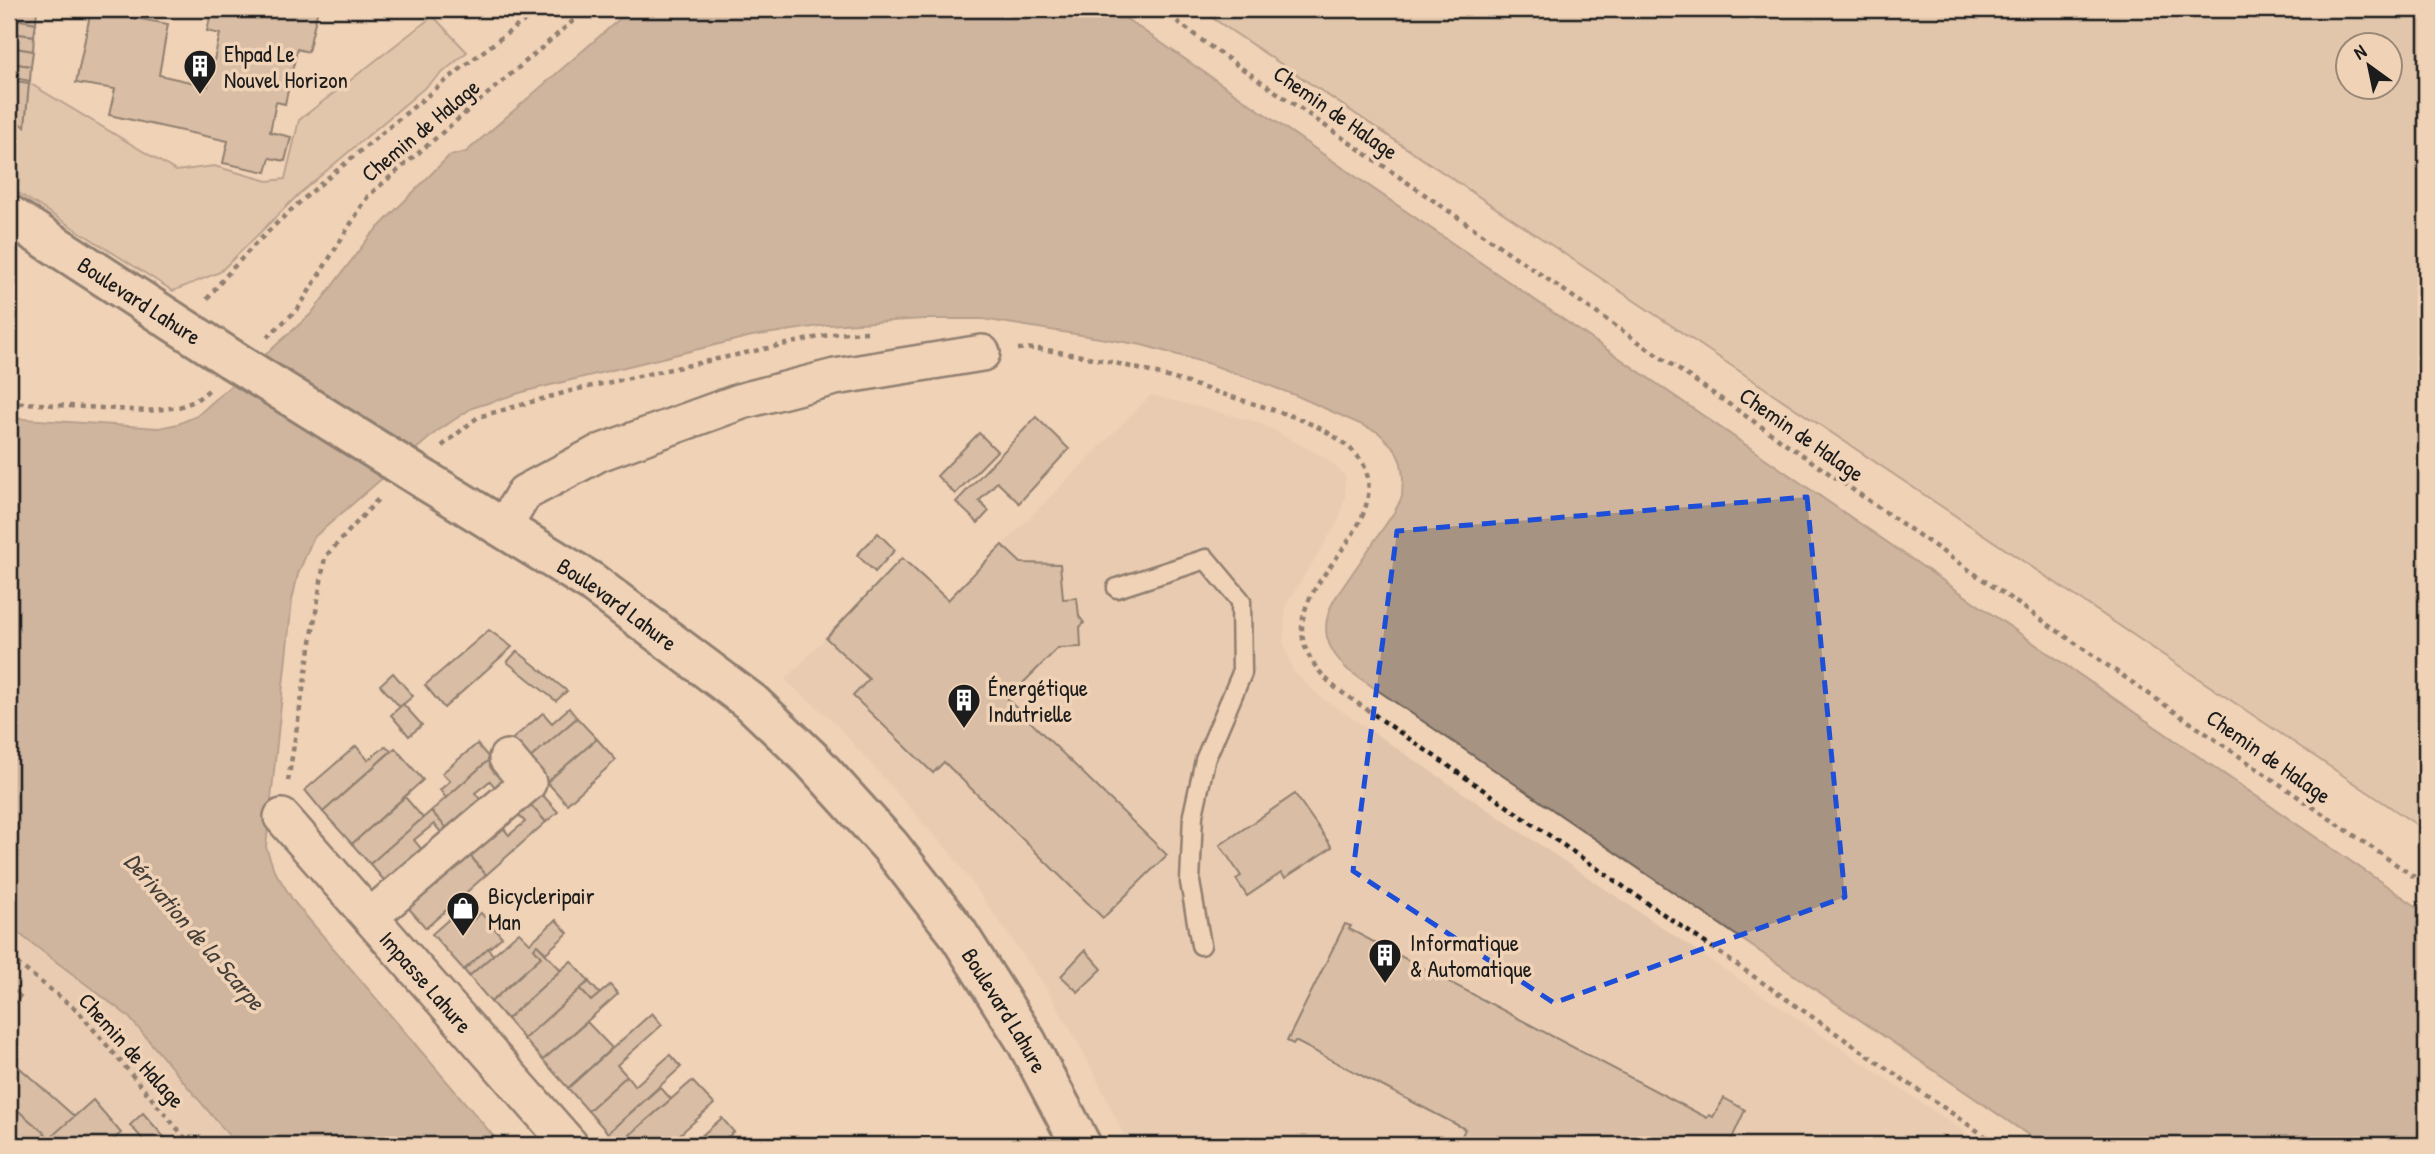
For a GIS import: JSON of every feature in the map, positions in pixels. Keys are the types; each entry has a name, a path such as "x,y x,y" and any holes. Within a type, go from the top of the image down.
{"main road":[{"name":"Boulevard Lahure","path":"9,215 235,363 591,582 752,704 836,786 915,877 981,967 1032,1052 1080,1145"}],"street":[{"path":"503,527 524,493 598,453 742,401 835,377 982,353"},
{"path":"371,916 528,783 508,758"},
{"name":"Impasse Lahure","path":"282,817 570,1145"}],"lane":[{"path":"1117,588 1206,559 1241,601 1242,673 1205,760 1193,815 1191,882 1201,945"}],"path":[{"path":"183,328 224,278 300,201 475,56 541,9"},
{"name":"Chemin de Halage","path":"9,402 147,411 179,407 195,401 298,309 368,196 587,9"},
{"name":"Chemin de Halage","path":"1161,9 1208,45 2426,886"},
{"path":"982,353 1026,348 1115,362 1282,413 1323,430 1346,444 1360,458 1367,471 1369,488 1356,528 1308,601 1303,620 1304,647 1312,663 1324,677 1997,1145"},
{"name":"Chemin de Halage","path":"9,957 78,1011 191,1145"}],"highlighted area":[{"path":"1807,497 1845,897 1554,1003 1353,871 1397,531"}],"shaded area":[{"path":"1199,9 2426,9 2426,831"},
{"path":"433,16 467,52 300,193 220,272 173,291 9,187 9,117 25,126 29,83 176,171 214,166 268,181 285,179 299,120"},
{"path":"1151,395 1260,423 1327,459 1345,476 1345,496 1339,520 1286,605 1283,641 1293,671 1318,695 1984,1145 1129,1145 1086,1057 1047,989 953,856 831,719 785,680 902,558 948,600"},
{"path":"9,563 485,1145 9,1145"}],"water":[{"name":"Dérivation de la Scarpe","path":"631,9 1112,9 2426,913 2426,1145 2043,1145 1340,662 1327,638 1329,610 1402,497 1401,463 1395,449 1378,432 1295,395 1210,364 1142,345 983,319 924,319 826,325 752,336 526,391 472,408 436,432 313,538 298,574 292,600 266,847 274,870 294,902 501,1145 237,1145 128,1016 9,926 9,418 159,428 197,416 311,314 370,236 449,156 466,152"}],"building":[{"path":"9,9 37,9 36,23 9,18"},
{"name":"Ehpad Le Nouvel Horizon","path":"212,9 318,9 308,52 297,49 285,104 276,102 270,132 291,137 285,161 270,158 266,172 223,163 228,141 109,115 115,89 76,83 91,10 168,24 159,75 208,86 220,34 207,31"},
{"path":"9,18 36,23 34,36 9,33"},
{"path":"9,33 34,36 33,51 9,47"},
{"path":"9,47 33,51 31,66 9,63"},
{"path":"9,63 31,66 30,81 9,77"},
{"path":"9,80 29,83 25,127 9,117"},
{"path":"1036,417 1069,449 1019,503 997,482 979,501 989,511 978,523 956,502"},
{"path":"979,433 997,451 955,494 937,476"},
{"path":"878,533 895,550 875,572 857,555"},
{"name":"Énergétique Indutrielle","path":"1002,545 1021,563 1060,564 1063,599 1077,598 1079,616 1084,623 1080,627 1081,647 1058,648 1007,699 1167,855 1103,918 944,762 933,773 853,696 869,679 826,638 902,558 948,600"},
{"path":"489,630 512,647 444,708 425,685"},
{"path":"517,651 567,691 556,701 507,662"},
{"path":"393,673 413,696 400,707 380,685"},
{"path":"403,704 422,725 409,736 391,715"},
{"path":"569,708 577,718 528,760 510,741 543,713 552,723"},
{"path":"577,718 597,739 547,782 528,760"},
{"path":"597,739 616,760 567,804 547,782"},
{"path":"477,744 490,759 446,798 440,790 450,781 442,773"},
{"path":"356,746 368,760 386,746 391,751 323,812 305,790"},
{"path":"395,748 423,780 352,844 323,812"},
{"path":"490,759 510,781 498,791 490,781 475,793 484,804 451,833 431,811"},
{"path":"539,791 558,812 546,822 527,801"},
{"path":"1295,794 1332,847 1285,878 1281,873 1247,896 1236,879 1241,876 1220,845"},
{"path":"405,797 423,818 370,864 352,844"},
{"path":"527,801 546,822 486,875 468,853 500,824 509,835 525,822 515,811"},
{"path":"431,811 451,833 445,837 434,824 414,840 427,856 390,887 370,864"},
{"path":"468,853 486,875 426,928 405,904"},
{"path":"456,913 467,925 481,913 502,937 464,970 432,934"},
{"path":"556,920 568,933 546,953 537,945 534,948 541,957 491,1002 469,976 519,932 530,943"},
{"name":"Informatique & Automatique","path":"1345,924 1351,926 1349,929 1707,1118 1709,1115 1713,1117 1724,1098 1745,1110 1729,1145 1461,1145 1465,1129 1295,1041 1293,1044 1287,1041"},
{"path":"537,945 561,970 507,1019 491,1002 541,957 534,948"},
{"path":"488,948 493,955 469,976 464,970"},
{"path":"1085,950 1102,969 1078,992 1061,976"},
{"path":"571,961 589,981 524,1039 507,1019"},
{"path":"589,982 600,994 591,1001 580,989"},
{"path":"610,985 618,994 543,1060 524,1039 580,989 591,1001"},
{"path":"9,986 21,996 9,1010"},
{"path":"652,1013 662,1025 617,1065 627,1076 588,1111 568,1088"},
{"path":"587,1022 612,1048 568,1088 543,1060"},
{"path":"670,1055 681,1067 608,1133 588,1111 627,1076 635,1086"},
{"path":"9,1058 20,1068 9,1081"},
{"path":"20,1068 75,1117 50,1138 9,1103 9,1081"},
{"path":"692,1081 714,1104 668,1145 618,1145"},
{"path":"660,1087 671,1099 618,1145 608,1133"},
{"path":"93,1100 121,1133 107,1145 9,1145 9,1103 50,1138"},
{"path":"143,1113 171,1145 148,1145 130,1125"},
{"path":"722,1118 734,1132 718,1145 691,1145"},
{"path":"678,1136 686,1145 668,1145"},
{"path":"727,1137 734,1145 718,1145"}],"place":[{"name":"Ehpad Le Nouvel Horizon","path":"200,96"},
{"name":"Énergétique Indutrielle","path":"964,730"},
{"name":"Bicycleripair Man","path":"463,938"},
{"name":"Informatique & Automatique","path":"1385,985"}]}
